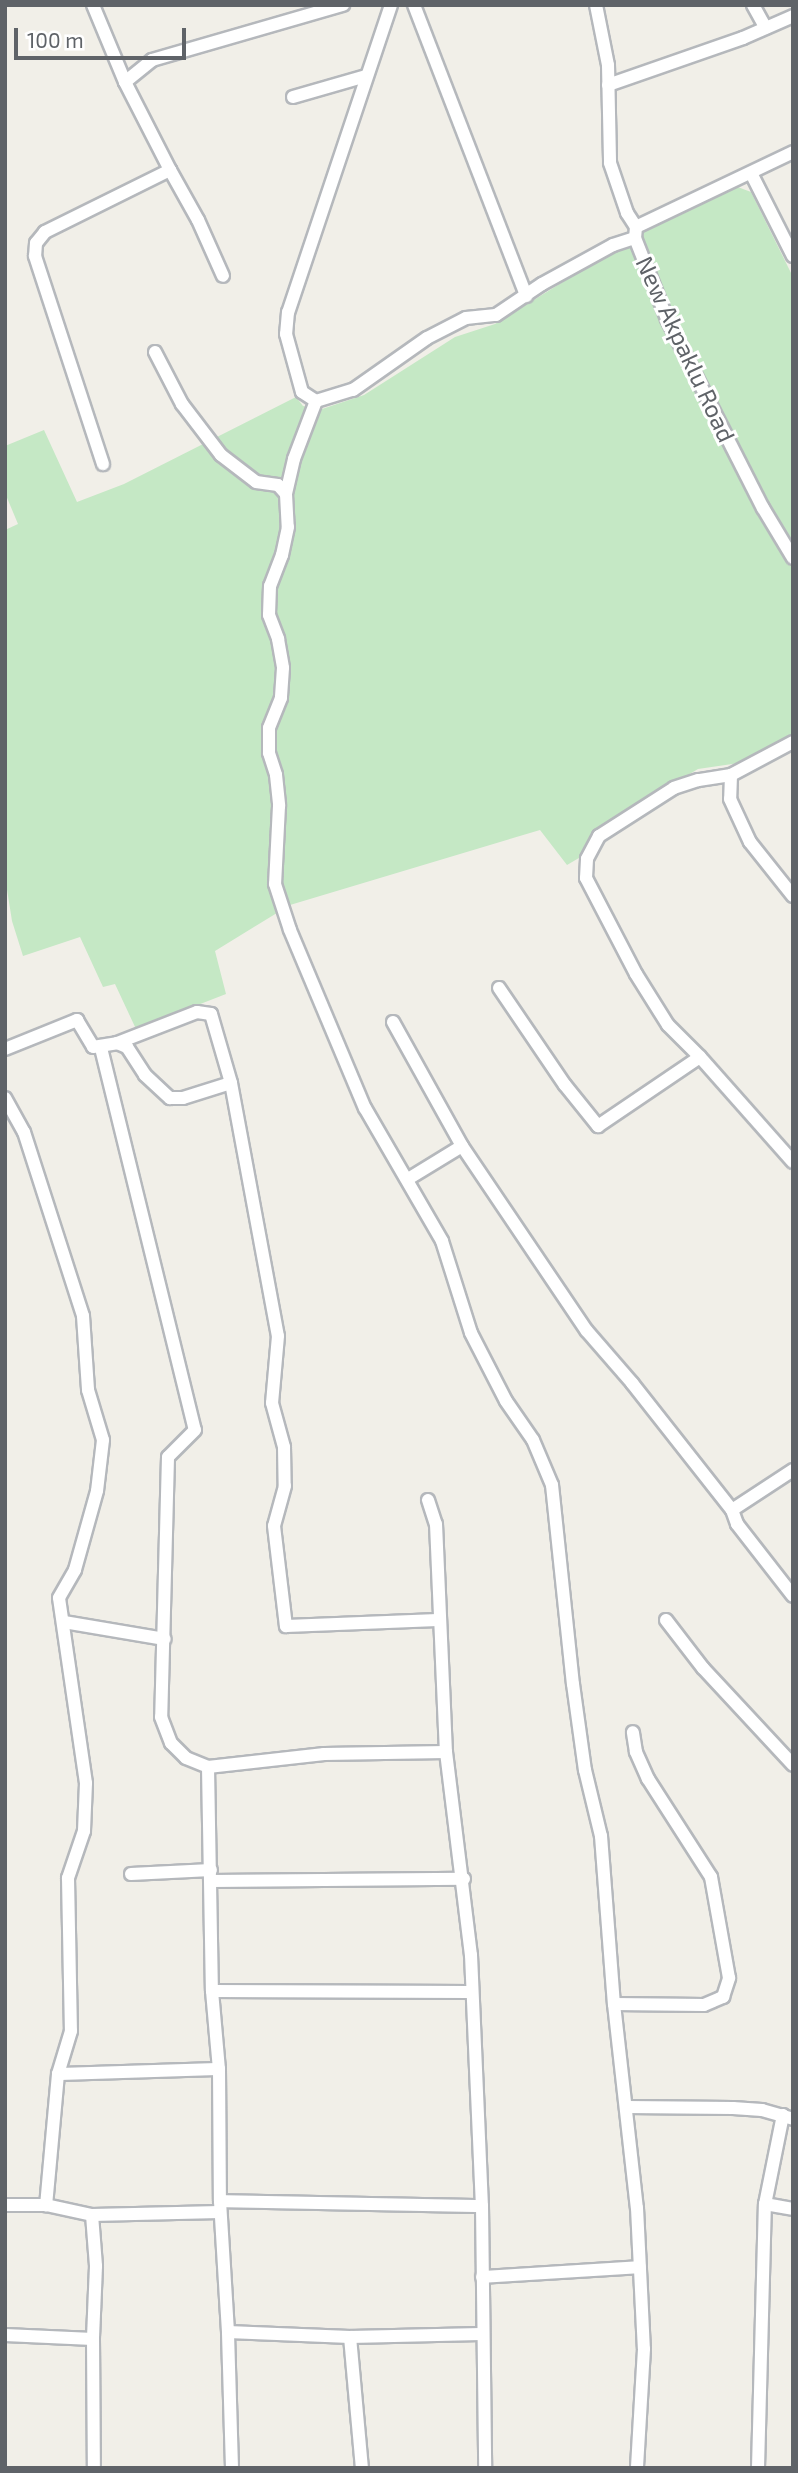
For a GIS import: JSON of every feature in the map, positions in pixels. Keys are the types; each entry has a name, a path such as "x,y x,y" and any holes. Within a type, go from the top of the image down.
{"street":[{"path":"93,5 125,82 198,220 223,276"},
{"path":"125,82 152,60 343,5"},
{"path":"391,5 288,312 286,334 294,370 302,392 316,401 352,390 427,338 466,318 496,315 613,244 793,152"},
{"path":"414,5 526,296"},
{"name":"New Akpaklu Road","path":"596,5 608,65 611,163 627,213 667,319 763,508 793,558"},
{"path":"753,5 766,28"},
{"path":"608,85 793,16"},
{"path":"293,97 366,76"},
{"path":"103,464 35,256 36,243 45,232 170,170"},
{"path":"751,173 793,256"},
{"path":"155,352 182,404 220,455 256,482 278,485 286,494"},
{"path":"316,401 294,459 286,494 288,527 269,596 269,615 278,639 283,668 281,698 269,728 269,753 276,775 278,806 275,884 290,930 365,1108 442,1241 471,1333 506,1401 533,1440 552,1485 573,1684 586,1770 601,1836 614,2004 627,2107 644,2349 637,2468"},
{"path":"793,742 731,775 698,780 674,788 599,836 587,859 586,878 636,974 668,1026 700,1057 793,1162"},
{"path":"731,775 730,800 750,842 793,896"},
{"path":"499,988 565,1085 598,1126 700,1057"},
{"path":"5,1049 77,1020 93,1047 101,1048 197,1012 211,1014 231,1083 278,1336 278,1362 272,1403 284,1447 285,1486 274,1525 286,1626 439,1620"},
{"path":"393,1022 461,1146 587,1331 632,1383 732,1510 737,1524 793,1596"},
{"path":"117,1043 127,1047 145,1075 170,1098 183,1098 231,1083"},
{"path":"101,1048 195,1430 168,1457 161,1717 171,1743 186,1758 208,1767 324,1754 446,1752"},
{"path":"5,1098 24,1132 83,1316 88,1390 103,1440 97,1491 75,1570 59,1598 86,1783 84,1831 68,1878 71,2031 58,2074 46,2205"},
{"path":"408,1179 461,1146"},
{"path":"732,1510 793,1470"},
{"path":"428,1500 436,1524 446,1752 464,1879 471,1955 470,1992 482,2206 481,2334 485,2468"},
{"path":"666,1620 703,1668 793,1765"},
{"path":"64,1622 165,1639"},
{"path":"614,2004 704,2005 723,1997 729,1978 711,1877 648,1779 636,1752 633,1732"},
{"path":"208,1767 212,1992 219,2069 220,2206 228,2332 232,2468"},
{"path":"131,1874 464,1879"},
{"path":"212,1992 470,1992"},
{"path":"58,2074 219,2069"},
{"path":"627,2107 733,2108 788,2117 765,2204 758,2468"},
{"path":"5,2204 46,2205 92,2215 220,2206 482,2206"},
{"path":"765,2204 793,2209"},
{"path":"92,2215 96,2266 93,2339 94,2468"},
{"path":"482,2277 640,2267"},
{"path":"228,2332 349,2337 481,2334"},
{"path":"5,2335 93,2339"},
{"path":"349,2337 362,2468"}],"green space":[{"path":"735,186 751,192 793,277 793,735 739,763 698,769 594,831 584,855 567,865 540,830 290,905 215,951 226,994 136,1029 115,984 103,987 80,937 23,956 12,921 5,877 5,530 18,524 5,493 5,446 44,430 77,502 124,484 296,397 303,406 322,409 364,395 455,337 495,324 645,231"}]}
